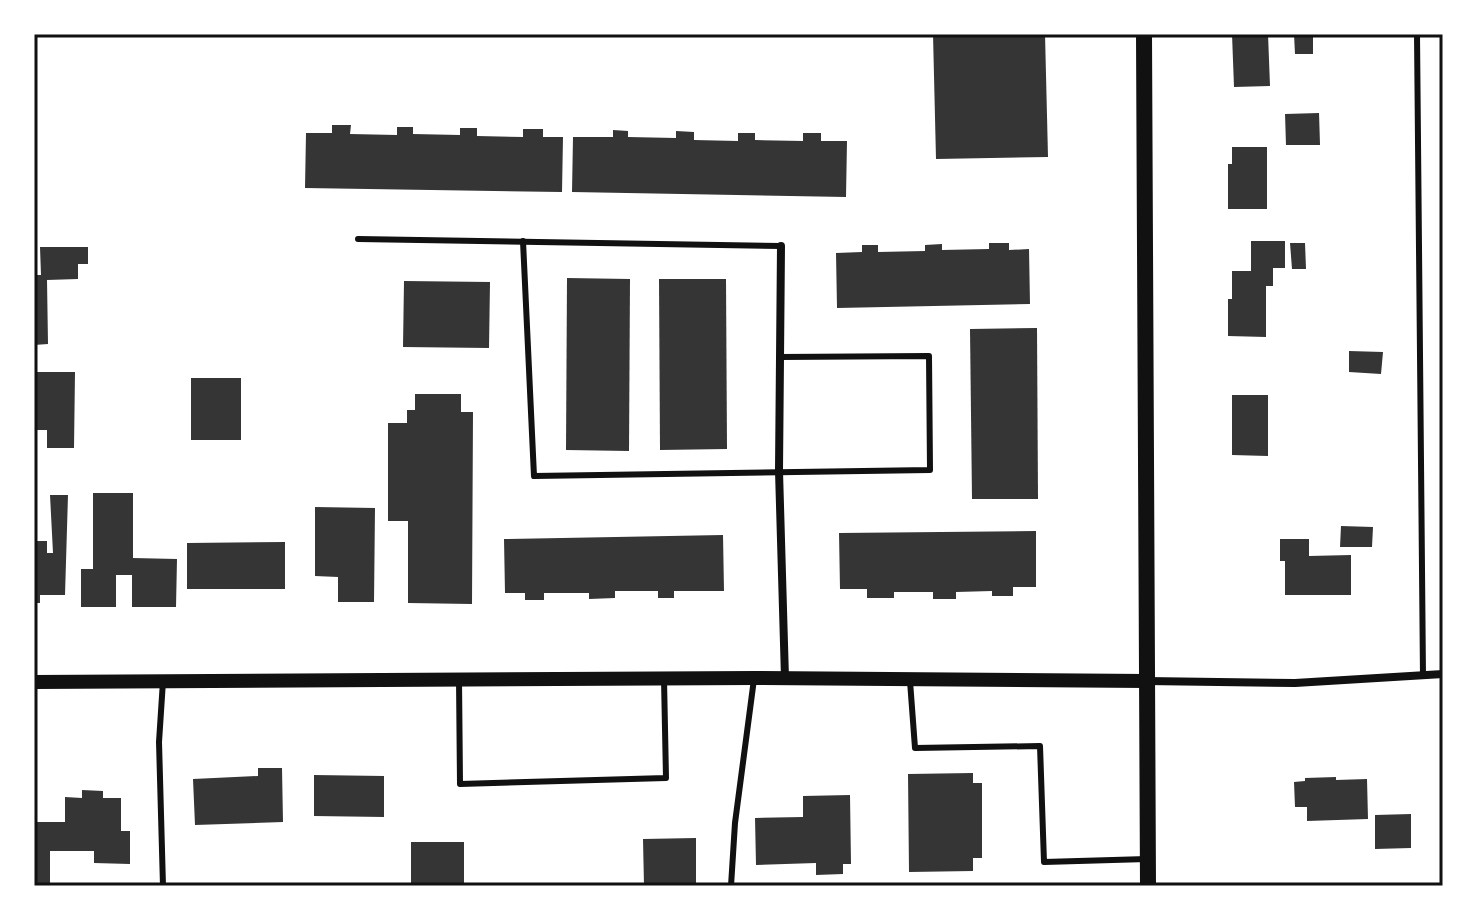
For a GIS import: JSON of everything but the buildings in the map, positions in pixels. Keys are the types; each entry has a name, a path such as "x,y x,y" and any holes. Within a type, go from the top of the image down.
{"main road":[{"path":"1144,34 1148,886"}],"street":[{"path":"781,246 779,471 785,678"},
{"path":"34,682 785,678 1295,683 1443,674"}],"lane":[{"path":"1417,34 1423,676"},
{"path":"358,239 781,246"},
{"path":"523,241 534,476 930,470 929,356 780,357"},
{"path":"731,886 735,823 754,678"},
{"path":"459,679 460,784 666,778 664,679"},
{"path":"909,679 915,748 1040,746 1044,862 1147,859"},
{"path":"163,681 159,742 163,886"}]}
